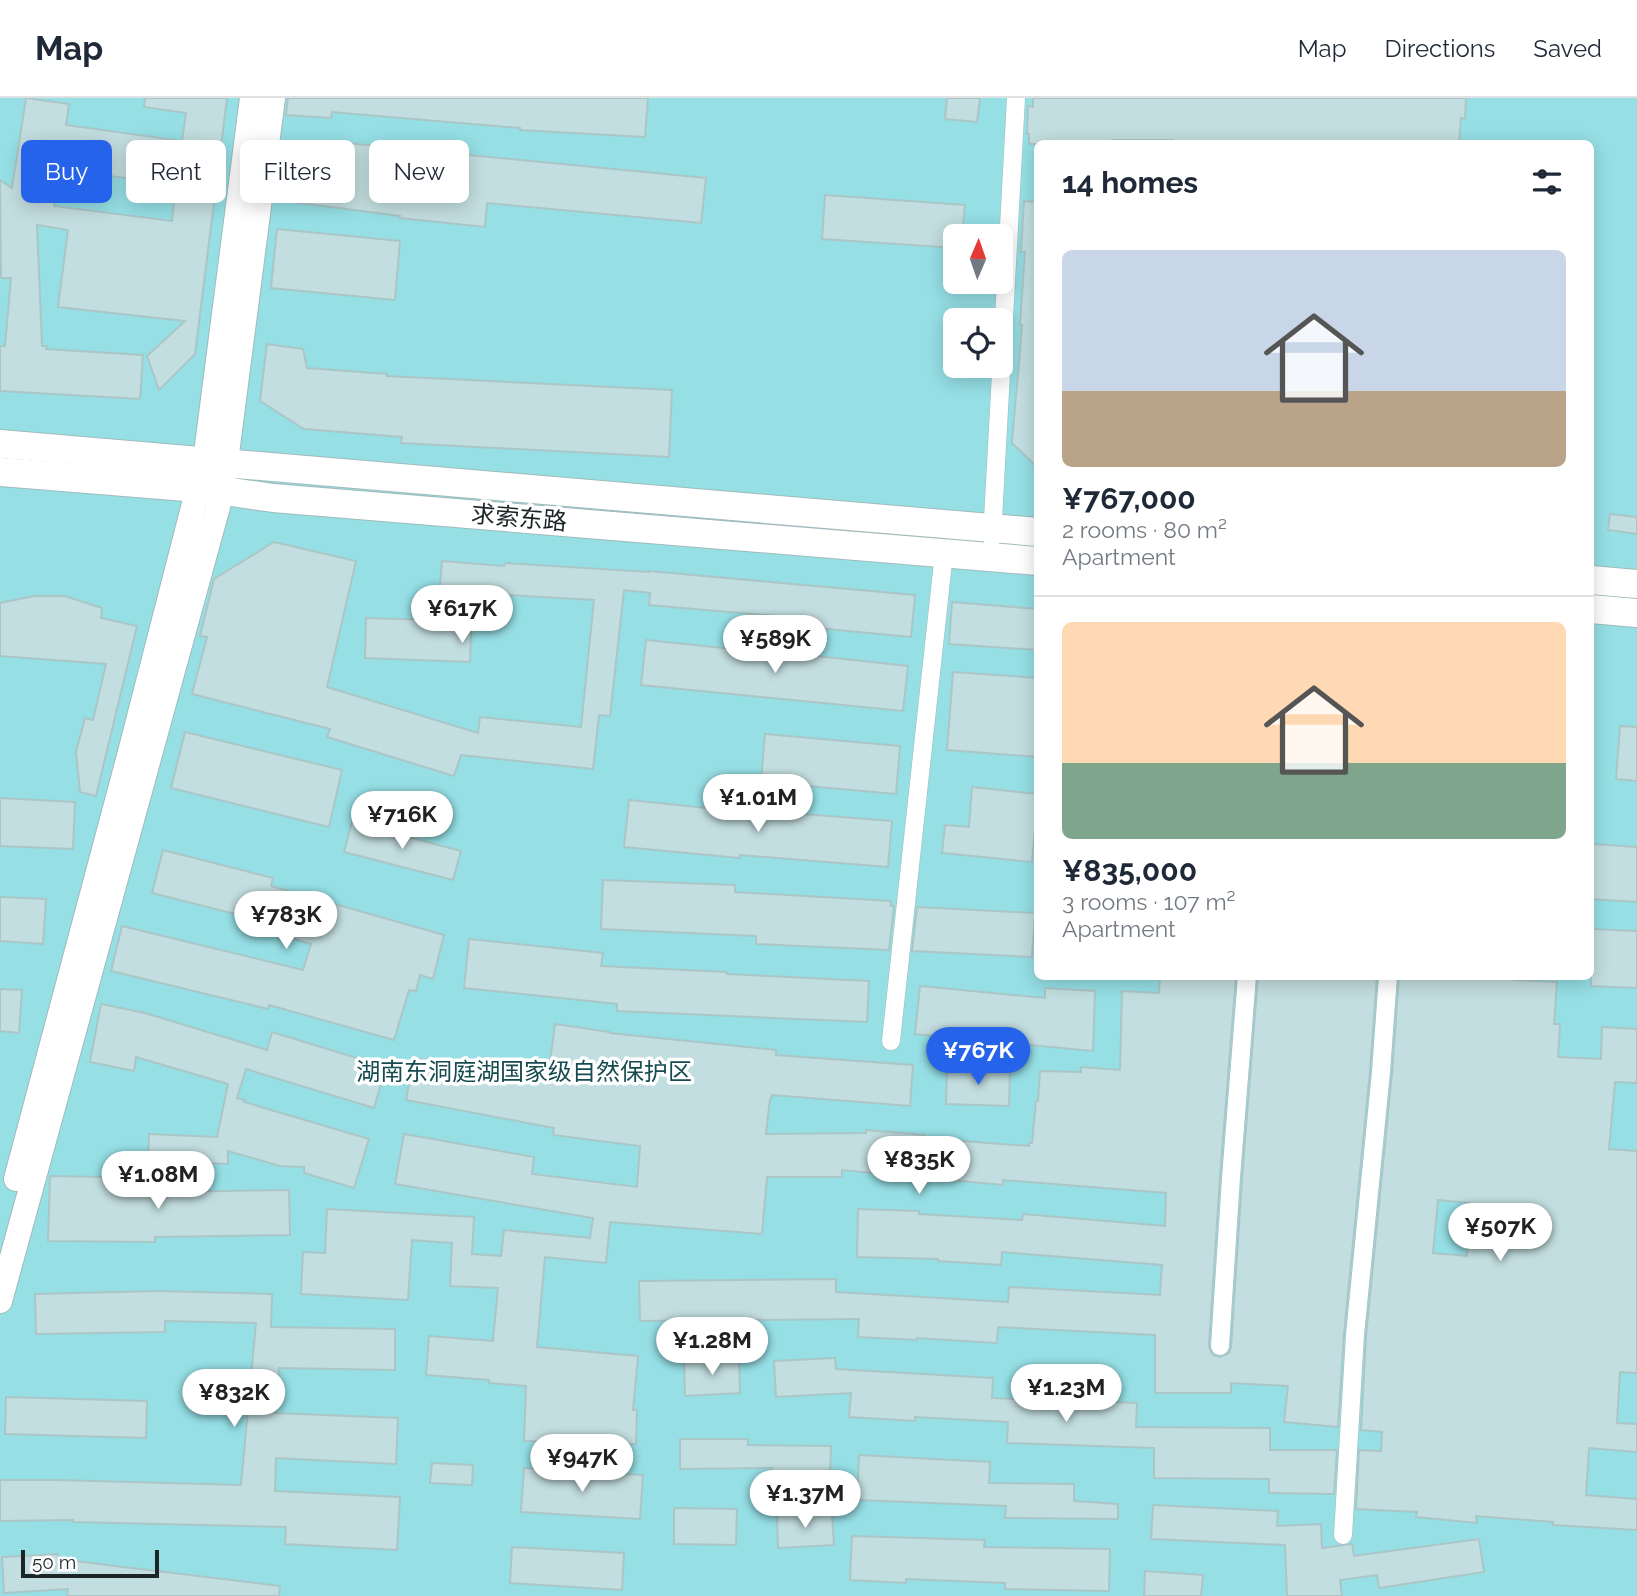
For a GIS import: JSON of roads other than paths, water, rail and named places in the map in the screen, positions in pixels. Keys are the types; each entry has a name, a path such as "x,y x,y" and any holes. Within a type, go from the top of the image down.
{"main road":[{"path":"216,462 252,98"},
{"path":"0,1301 210,490 273,98"},
{"name":"求索东路","path":"0,444 1034,532"},
{"name":"求索东路","path":"0,472 286,499 1034,561"},
{"path":"0,1239 126,769 210,490"},
{"path":"1594,580 1637,584"},
{"path":"1594,609 1637,613"}],"street":[{"path":"990,557 1016,98"},
{"path":"891,1041 944,553"},
{"path":"1220,1346 1247,980"},
{"path":"1343,1535 1356,1335 1388,980"}],"park label":[{"name":"湖南东洞庭湖国家级自然保护区","path":"524,1072"}]}
